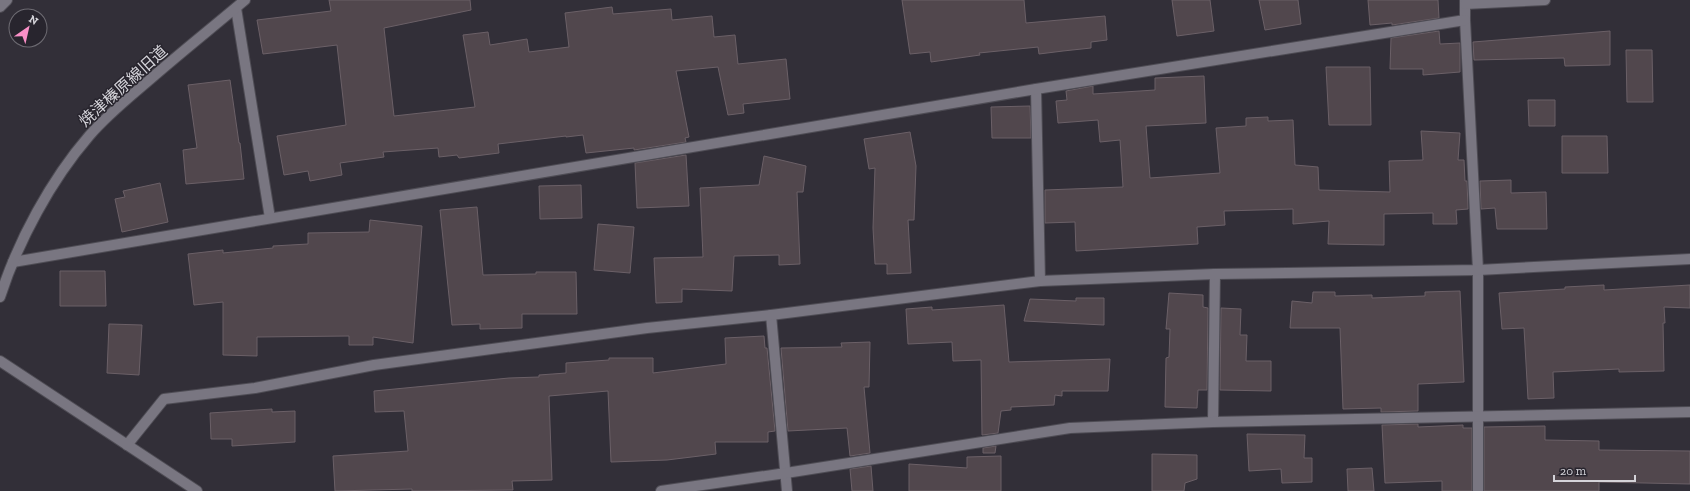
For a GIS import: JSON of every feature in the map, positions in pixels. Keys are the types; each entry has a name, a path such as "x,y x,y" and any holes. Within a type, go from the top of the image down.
{"street":[{"path":"0,7 7,0"},
{"name":"焼津榛原線旧道","path":"0,297 13,262 40,208 62,170 89,135 118,106 245,0"},
{"path":"1478,491 1478,270 1465,2 1545,0"},
{"path":"236,8 270,218"},
{"path":"13,262 1036,89 1465,20"},
{"path":"1036,89 1040,281"},
{"path":"127,445 164,399 255,388 374,365 647,328 771,315 1040,281 1215,274 1478,270 1690,259"},
{"path":"1213,422 1215,274"},
{"path":"771,315 787,491"},
{"path":"0,361 197,491"},
{"path":"661,491 786,473 1070,428 1213,422 1690,412"}],"building":[{"path":"329,0 470,0 471,10 384,28 394,116 475,107 463,35 488,32 490,45 527,39 529,52 569,47 565,13 612,7 613,14 671,9 672,20 712,16 714,37 735,35 738,64 786,59 790,99 743,104 744,113 728,115 718,67 676,71 689,137 685,138 686,142 634,150 634,148 586,153 583,135 498,144 499,153 459,158 457,155 439,157 438,148 383,152 384,157 340,163 342,175 310,181 308,171 284,175 277,136 346,125 337,45 263,54 257,20 331,11"},
{"path":"902,0 1024,0 1026,23 1105,16 1107,40 1091,42 1091,48 1039,54 1038,47 979,53 980,55 931,62 930,52 910,54"},
{"path":"1172,0 1210,0 1214,31 1177,36"},
{"path":"1259,0 1298,0 1301,24 1265,30"},
{"path":"1368,0 1438,0 1439,18 1392,25 1392,23 1370,25"},
{"path":"1439,31 1440,44 1460,43 1460,72 1423,75 1423,69 1390,69 1391,38"},
{"path":"1610,31 1610,65 1565,66 1564,58 1474,60 1473,42"},
{"path":"1626,50 1652,50 1653,102 1627,102"},
{"path":"1326,67 1370,67 1371,125 1329,125"},
{"path":"1204,76 1206,123 1146,126 1150,178 1220,173 1216,128 1246,126 1246,118 1268,117 1268,121 1293,120 1295,165 1318,167 1319,190 1390,192 1389,161 1423,160 1421,131 1460,133 1458,160 1464,160 1465,181 1467,181 1468,209 1456,210 1457,224 1433,224 1433,213 1384,214 1384,245 1328,244 1329,221 1293,224 1293,209 1224,211 1225,225 1197,227 1198,244 1076,251 1075,222 1045,223 1045,190 1123,187 1120,140 1100,142 1098,120 1058,123 1056,101 1067,100 1066,91 1093,86 1093,94 1155,90 1155,78"},
{"path":"230,80 244,179 186,184 183,150 197,148 188,85"},
{"path":"1528,100 1555,100 1555,126 1529,126"},
{"path":"1030,106 1031,138 992,138 991,107"},
{"path":"910,132 916,166 914,220 908,220 911,273 887,274 887,264 875,264 873,228 875,168 869,169 864,139"},
{"path":"1562,136 1607,136 1608,173 1562,173"},
{"path":"686,155 689,206 637,208 635,163"},
{"path":"764,156 806,166 803,192 797,192 800,264 779,265 779,255 734,256 732,291 682,289 682,302 656,303 654,258 703,257 700,188 759,185"},
{"path":"1511,180 1511,193 1546,192 1547,229 1497,229 1495,208 1481,209 1480,181"},
{"path":"160,183 168,222 122,232 115,199 125,197 123,191"},
{"path":"581,185 582,218 540,219 539,186"},
{"path":"477,207 483,275 536,274 536,272 576,272 577,314 522,314 522,328 480,329 480,324 452,325 440,210"},
{"path":"370,220 422,226 413,343 373,337 373,345 349,345 349,336 257,337 257,356 223,355 223,302 194,305 188,254 223,250 223,253 273,248 273,246 308,244 308,233 369,232"},
{"path":"598,224 634,227 630,273 594,270"},
{"path":"60,271 105,271 106,306 60,306"},
{"path":"1604,285 1604,290 1690,285 1690,308 1664,307 1664,371 1619,372 1619,369 1553,372 1554,398 1528,399 1524,328 1502,329 1499,293"},
{"path":"1460,291 1464,382 1418,384 1418,411 1381,412 1381,408 1343,409 1340,328 1290,328 1292,301 1312,303 1313,292 1335,292 1335,296 1372,295 1372,298 1425,296 1425,292"},
{"path":"1169,293 1203,295 1203,307 1208,308 1207,390 1198,390 1197,408 1165,407 1166,358 1169,357 1170,329 1166,329"},
{"path":"1076,298 1104,298 1104,325 1024,321 1030,299 1076,301"},
{"path":"1004,305 1009,362 1110,359 1108,391 1062,391 1062,396 1055,395 1054,405 1011,407 1011,410 1001,411 998,433 982,435 981,360 953,361 952,342 908,344 906,309 932,307 932,310"},
{"path":"1221,308 1241,309 1240,335 1247,335 1246,361 1271,361 1271,391 1220,390"},
{"path":"109,324 142,325 139,375 107,373"},
{"path":"764,336 765,348 767,348 775,431 768,432 768,442 715,442 716,454 667,460 611,462 608,391 549,396 552,480 512,481 513,490 412,491 412,489 335,491 333,456 408,451 404,411 375,412 374,391 509,378 539,377 539,375 566,373 566,363 609,360 609,358 653,358 653,373 726,364 725,338"},
{"path":"870,342 869,387 864,387 870,453 850,456 847,428 788,431 781,348 842,347 841,343"},
{"path":"272,409 272,412 295,411 295,442 232,446 232,439 211,439 210,413"},
{"path":"1418,424 1418,427 1463,425 1463,428 1472,428 1472,491 1442,491 1442,481 1385,483 1382,425"},
{"path":"1545,426 1545,440 1599,441 1599,450 1690,451 1690,484 1599,482 1599,491 1484,491 1484,427"},
{"path":"1247,434 1305,435 1304,458 1312,458 1312,482 1282,483 1281,469 1249,471"},
{"path":"996,446 995,453 983,453 983,448"},
{"path":"1152,454 1197,455 1197,479 1185,483 1184,491 1152,491"},
{"path":"1001,456 1001,491 909,491 909,464 967,468 967,457"},
{"path":"871,466 873,491 852,491 850,469"},
{"path":"1372,468 1374,491 1348,491 1347,469"}]}
